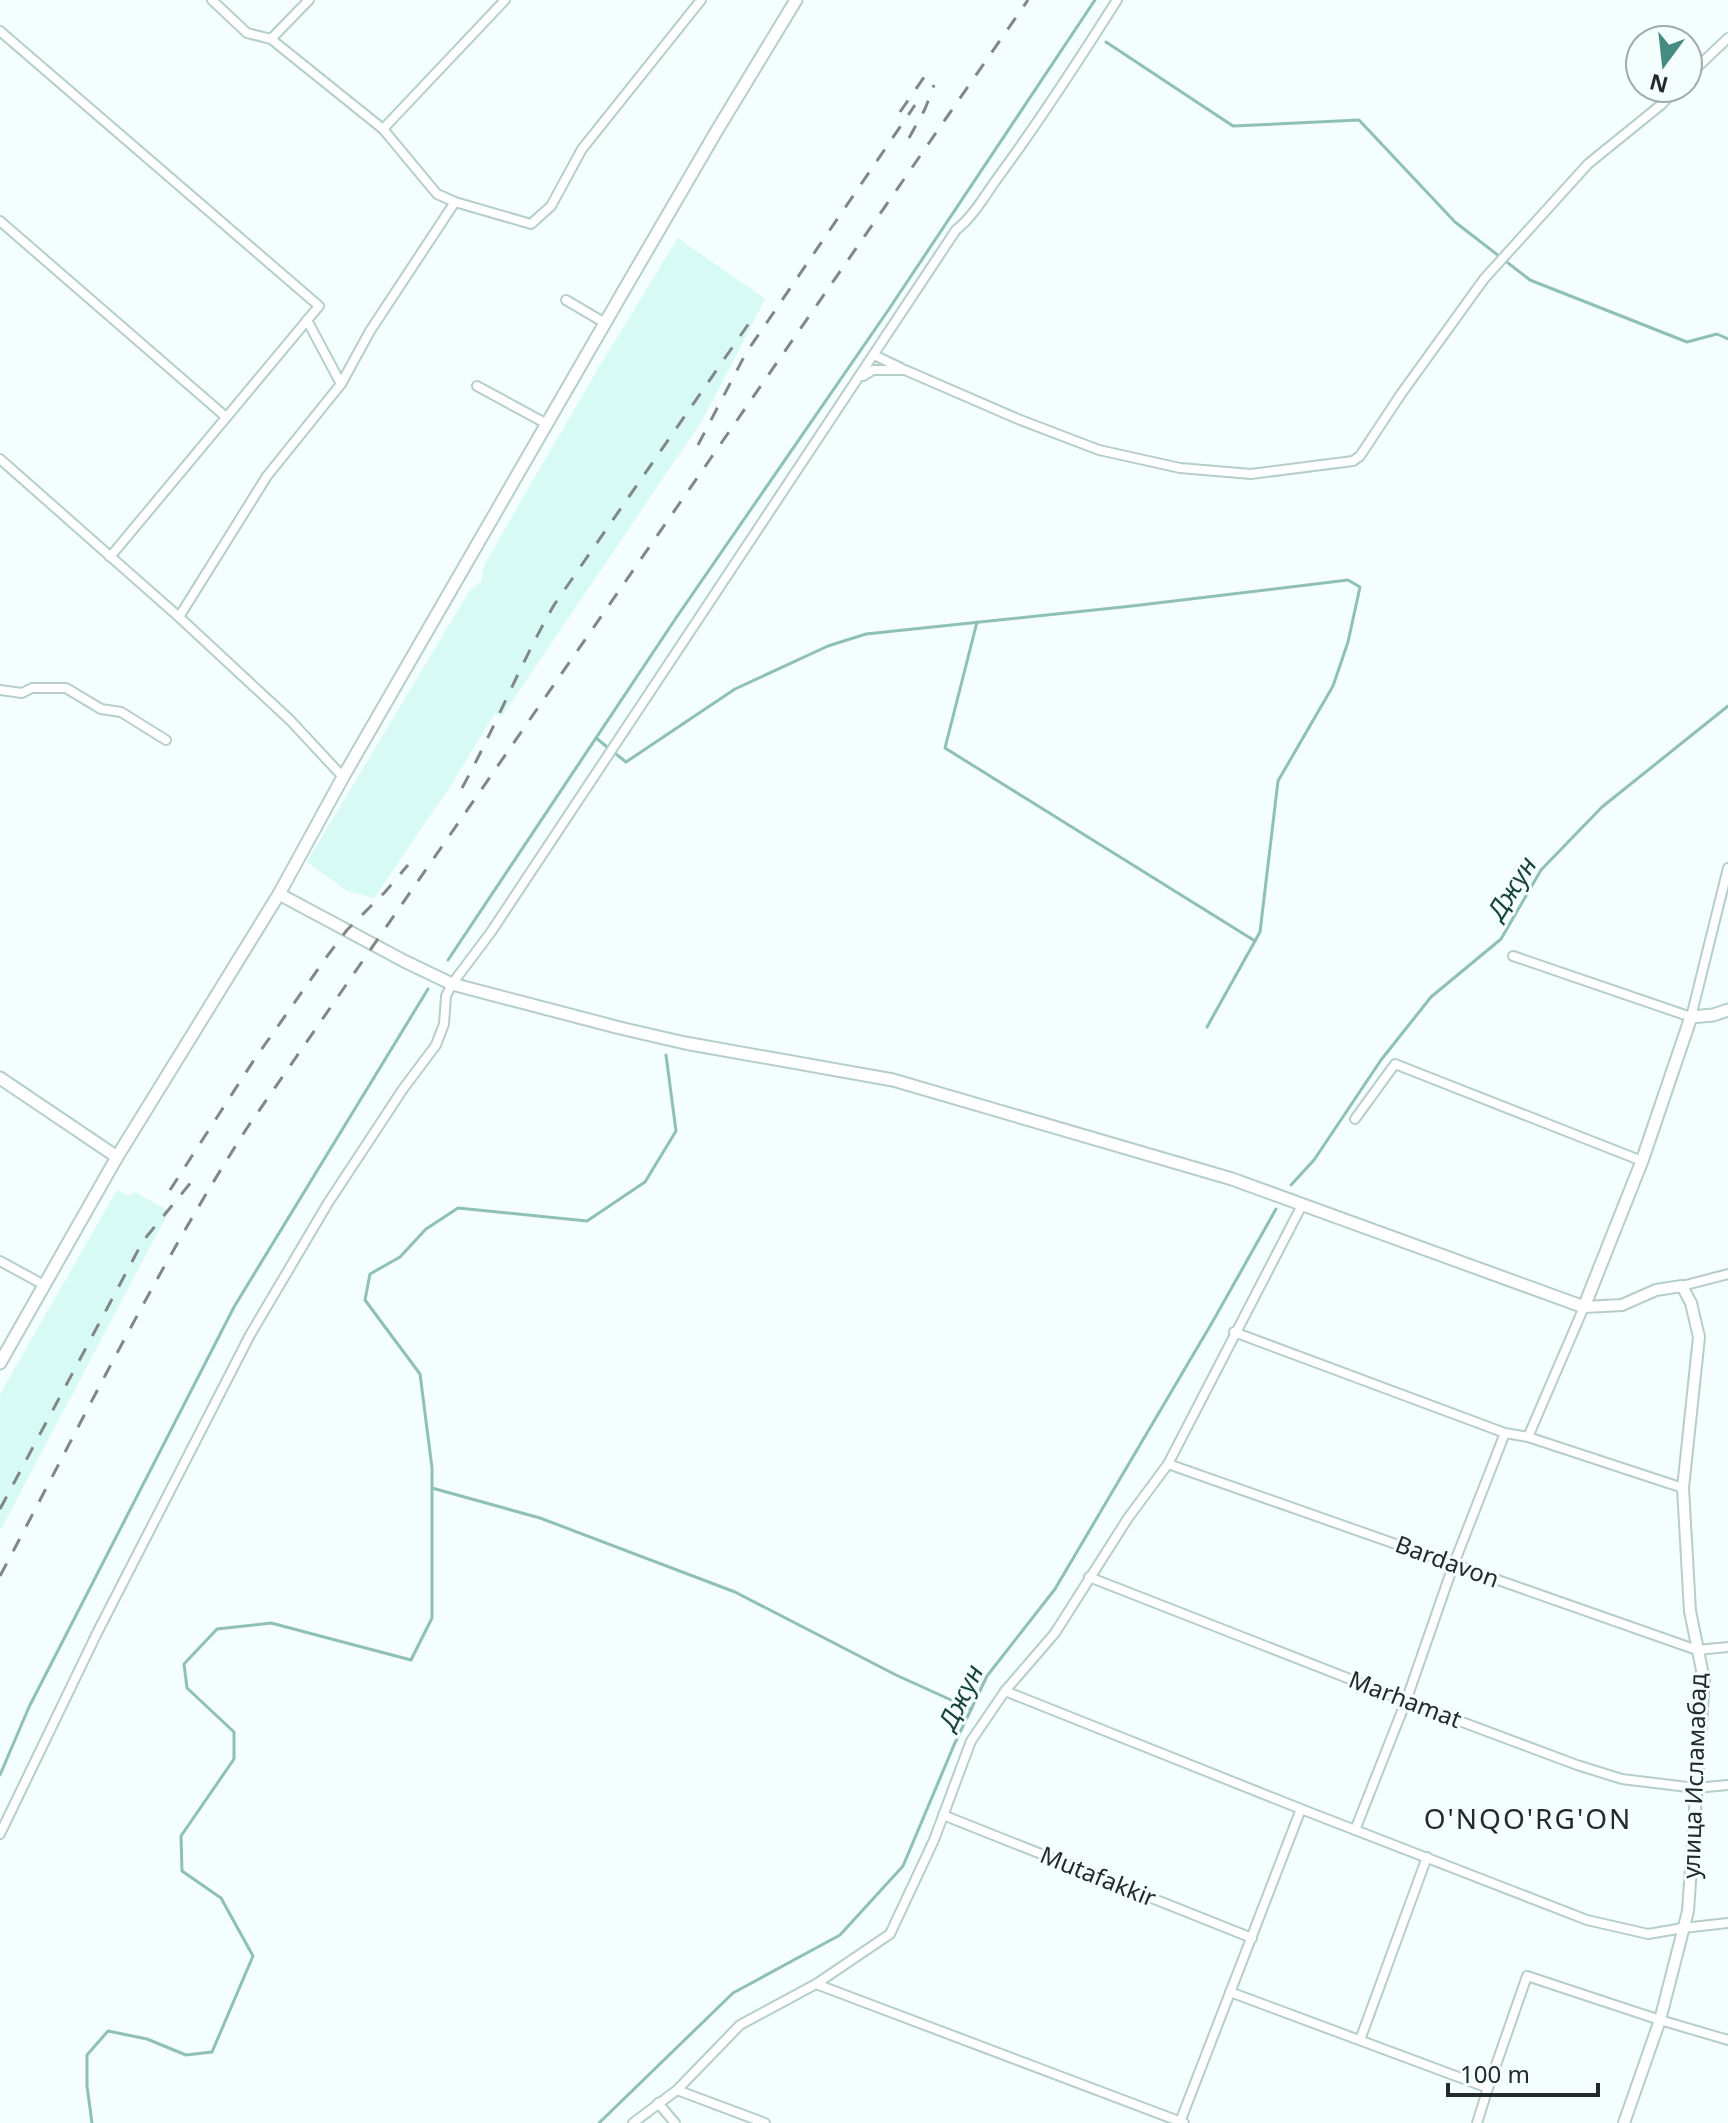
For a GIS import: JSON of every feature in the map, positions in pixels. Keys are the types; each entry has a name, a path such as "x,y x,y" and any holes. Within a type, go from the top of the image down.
{"main road":[{"path":"1,1360 117,1157 279,894 343,777 605,323 796,0"},
{"path":"279,894 452,984 672,1040 893,1080 1232,1179 1584,1307 1642,1161 1691,1017 1728,1010"},
{"path":"0,1078 117,1157"}],"street":[{"path":"212,0 247,33 271,39 383,129 437,194 531,224 551,206 582,149 701,0"},
{"path":"271,39 309,0"},
{"path":"383,129 505,0"},
{"path":"0,1834 97,1633 250,1335 328,1203 403,1089 436,1045 444,1024 446,996 452,984 491,932 956,230 970,219 979,202 1034,128 1117,0"},
{"path":"0,31 319,306 110,557"},
{"path":"1704,61 1728,38"},
{"path":"874,355 1018,419 1099,450 1180,468 1251,474 1353,461 1360,456 1484,279 1588,164 1662,104"},
{"path":"179,617 267,476 341,384 370,331 455,202"},
{"path":"0,221 226,417"},
{"path":"566,300 605,323"},
{"path":"307,320 341,384"},
{"path":"859,378 873,370 905,370"},
{"path":"477,386 547,424"},
{"path":"0,459 179,617 290,720 343,777"},
{"path":"0,690 22,693 32,688 66,688 101,709 121,712 166,740"},
{"path":"1513,956 1691,1017 1728,868"},
{"path":"1355,1119 1395,1064 1642,1161"},
{"path":"633,2123 677,2090 740,2025 816,1984 890,1934 934,1840 971,1741 1005,1691 1055,1633 1128,1518 1168,1464 1302,1205"},
{"path":"0,1261 44,1285"},
{"path":"1528,1437 1584,1307 1622,1305 1656,1290 1728,1274"},
{"name":"улица Исламабад","path":"1624,2123 1660,2020 1688,1911 1704,1680 1690,1611 1683,1488 1699,1337 1691,1303 1682,1286"},
{"path":"1234,1332 1505,1433 1528,1437 1683,1488"},
{"path":"1355,1830 1505,1433"},
{"name":"Bardavon","path":"1168,1464 1697,1650 1728,1647"},
{"name":"Marhamat","path":"1089,1577 1577,1765 1622,1779 1696,1788 1728,1785"},
{"path":"1005,1691 1587,1920 1648,1934 1728,1923"},
{"path":"816,1984 1182,2122 1301,1809"},
{"name":"Mutafakkir","path":"943,1815 1252,1938"},
{"path":"1360,2040 1427,1857"},
{"path":"1477,2123 1527,1976 1728,2040"},
{"path":"1230,1992 1488,2088"},
{"path":"677,2090 765,2123"},
{"path":"658,2103 675,2123"}],"shaded area":[{"path":"678,238 765,299 703,419 502,716 495,713 451,785 374,898 347,891 307,862 470,590 481,582 484,566 529,487"},
{"path":"117,1190 128,1195 135,1192 169,1211 0,1531 0,1394"}],"waterway":[{"path":"448,960 1095,0"},
{"path":"1106,42 1233,126 1359,120 1455,222 1530,280 1687,342 1717,334 1728,339"},
{"path":"596,738 626,762 735,689 828,646 866,634 1348,580 1360,587 1348,642 1333,686 1278,781 1260,932 1207,1027"},
{"path":"977,622 945,748 1255,941"},
{"name":"Джун","path":"1291,1185 1314,1160 1381,1060 1431,997 1501,939 1541,870 1602,807 1728,706"},
{"path":"0,1775 29,1707 234,1307 428,989"},
{"path":"92,2123 87,2055 108,2031 147,2039 186,2055 212,2052 253,1956 221,1898 182,1871 181,1836 234,1759 234,1732 187,1688 184,1664 217,1629 271,1623 411,1660 432,1618 432,1468 420,1374 365,1300 370,1274 400,1257 426,1229 458,1208 587,1221 645,1182 676,1131 666,1055"},
{"name":"Джун","path":"599,2123 733,1993 840,1935 903,1866 987,1676 1055,1589 1276,1209"},
{"path":"432,1488 540,1518 735,1592 896,1675 971,1709"}],"railway":[{"path":"0,1576 150,1293 247,1128 1028,0"},
{"path":"900,112 927,73"},
{"path":"909,138 934,85"},
{"path":"698,445 746,353 915,105"},
{"path":"462,788 554,605 754,316"},
{"path":"170,1190 254,1060 328,955 347,930 408,865"},
{"path":"0,1509 143,1241 197,1175"}],"district":[{"name":"O'NQO'RG'ON","path":"1528,1819"}]}
